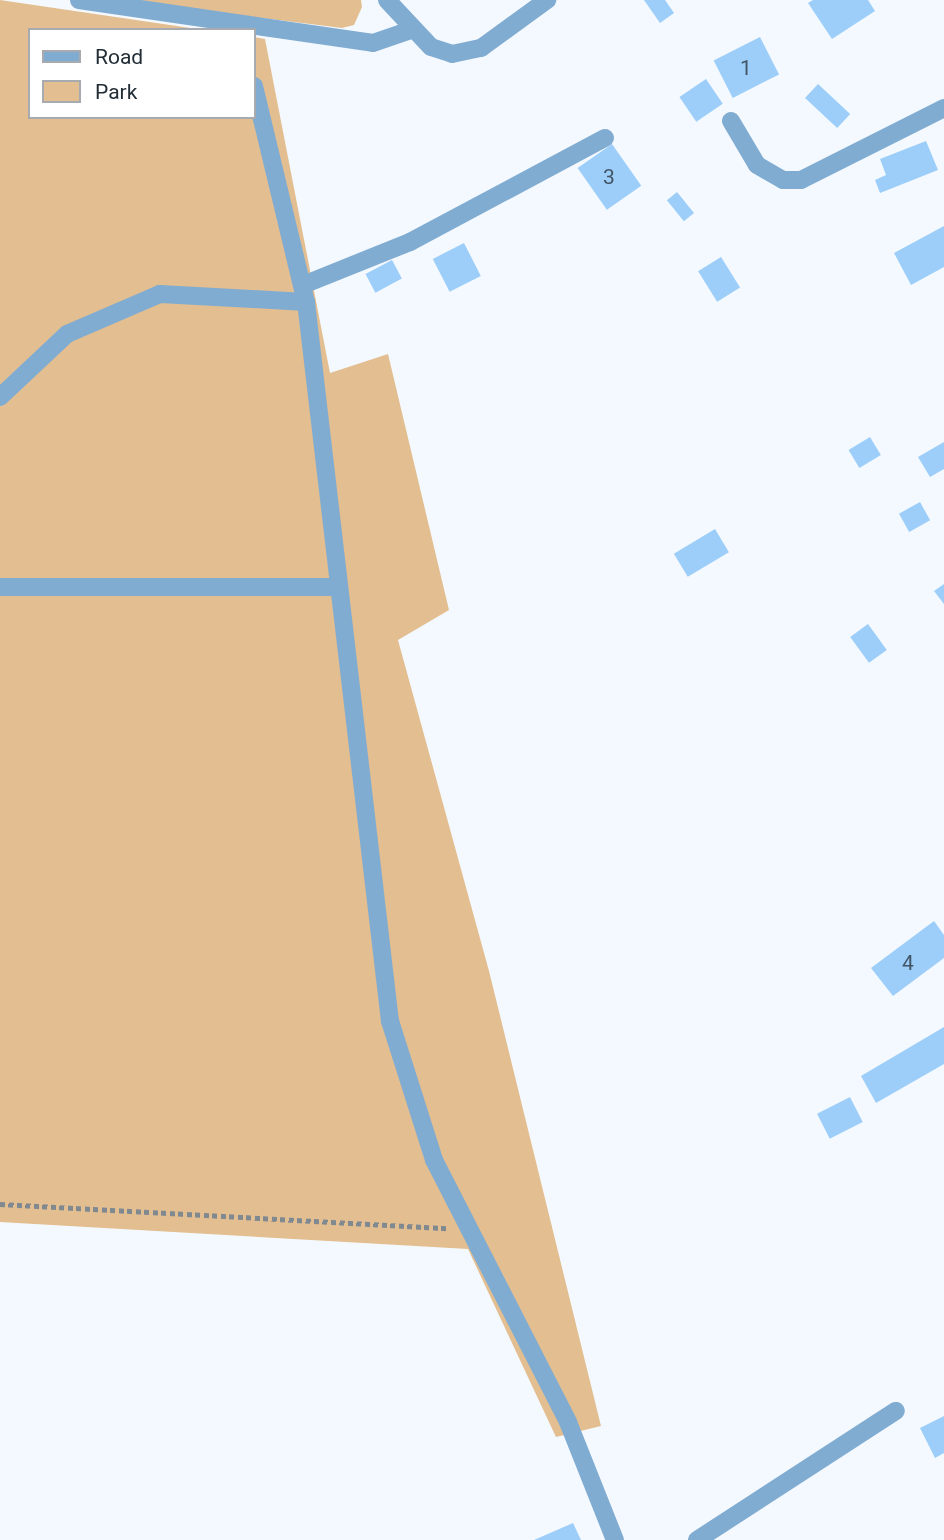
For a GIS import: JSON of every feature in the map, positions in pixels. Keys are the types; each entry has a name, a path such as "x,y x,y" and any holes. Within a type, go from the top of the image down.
{"street":[{"path":"79,0 373,43 411,30"},
{"path":"387,0 411,30 431,47 452,54 481,48 547,0"},
{"path":"256,94 304,293 335,587 390,1021 411,1102 469,1229 568,1422 615,1540"},
{"path":"731,121 757,165 783,180 801,180 944,108"},
{"path":"0,397 67,334 160,294 304,293 410,242 606,138"},
{"path":"0,587 335,587"},
{"path":"697,1540 896,1411"}],"path":[{"path":"0,1204 469,1229"}],"green space":[{"path":"0,0 190,28 28,28 28,119 256,119 256,37 265,39 330,373 388,354 449,610 398,640 489,971 601,1426 556,1437 468,1249 0,1222"},
{"path":"120,0 361,0 362,7 354,25 342,28"}],"building":[{"path":"644,0 665,0 674,13 660,23"},
{"path":"813,0 868,0 875,11 832,39 808,3"},
{"path":"760,37 779,74 733,98 714,61"},
{"path":"706,79 723,104 696,122 679,97"},
{"path":"818,84 850,114 837,128 805,98"},
{"path":"926,141 938,170 880,193 875,180 886,175 880,159"},
{"path":"612,144 641,186 607,210 578,168"},
{"path":"677,192 694,213 684,221 667,200"},
{"path":"944,226 944,267 911,285 894,253"},
{"path":"464,243 481,276 450,292 433,259"},
{"path":"721,257 740,288 717,302 698,271"},
{"path":"392,260 402,279 375,293 366,274"},
{"path":"870,437 881,455 859,468 849,450"},
{"path":"944,442 944,469 930,477 918,457"},
{"path":"920,502 930,520 909,532 899,514"},
{"path":"715,529 729,552 688,577 674,554"},
{"path":"944,584 944,604 934,591"},
{"path":"868,624 887,650 869,663 850,637"},
{"path":"934,921 944,935 944,958 893,996 871,968"},
{"path":"944,1027 944,1064 876,1103 861,1076"},
{"path":"850,1097 863,1122 830,1139 817,1114"},
{"path":"944,1416 944,1453 935,1458 920,1428"},
{"path":"573,1523 581,1540 534,1540"}]}
